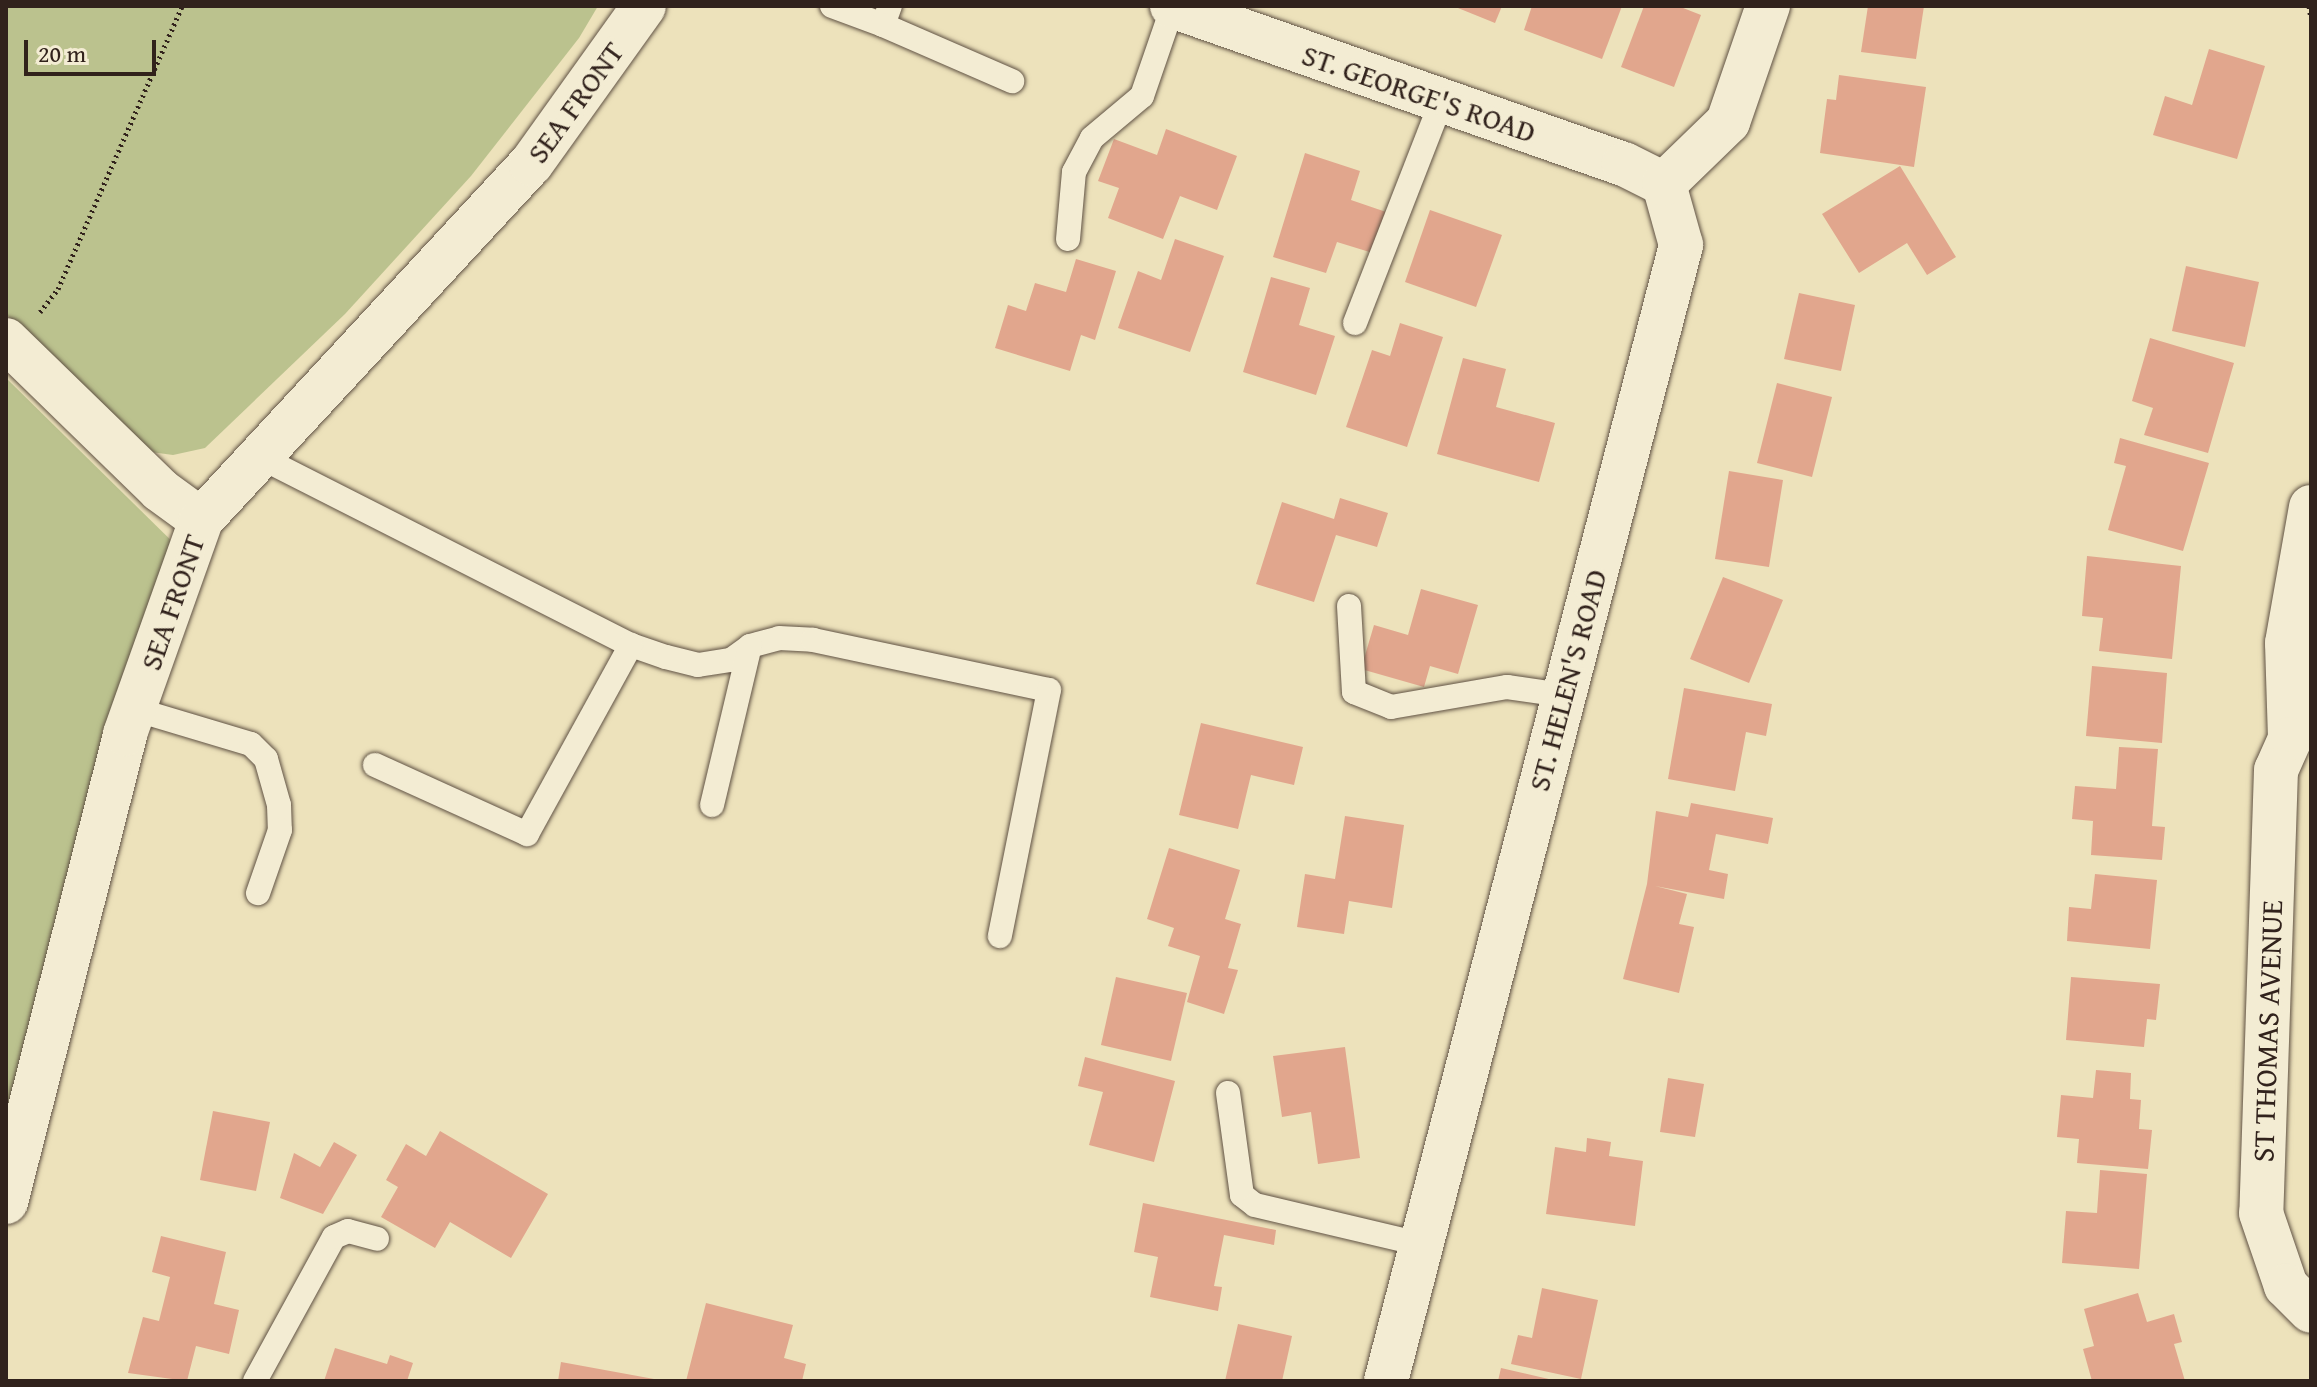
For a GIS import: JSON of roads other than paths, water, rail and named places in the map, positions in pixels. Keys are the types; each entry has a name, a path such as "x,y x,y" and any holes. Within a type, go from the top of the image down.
{"street":[{"name":"SEA FRONT","path":"6,1202 134,709 201,520 531,164 644,6"},
{"name":"ST. GEORGE'S ROAD","path":"1173,6 1624,164 1664,184"},
{"path":"1664,184 1728,122 1768,6"},
{"name":"ST. HELEN'S ROAD","path":"1386,1381 1681,245 1664,184"},
{"path":"10,343 160,490 201,520"},
{"name":"ST THOMAS AVENUE","path":"2311,507 2287,643 2301,737 2276,770 2261,1213 2286,1286 2311,1311"}],"lane":[{"path":"832,6 886,15 1012,81"},
{"path":"1068,239 1074,172 1092,138 1142,96 1173,6"},
{"path":"1355,323 1441,102"},
{"path":"260,457 631,645 698,665 731,660 750,646 779,638 813,640 1049,690 1000,936"},
{"path":"1349,606 1354,692 1391,707 1471,690 1507,687 1563,695"},
{"path":"375,765 527,834 631,645"},
{"path":"712,805 750,646"},
{"path":"134,709 251,744 266,759 279,805 280,830 258,893"},
{"path":"1228,1093 1242,1195 1255,1205 1420,1244"},
{"path":"255,1381 334,1237 348,1231 377,1239"}]}
